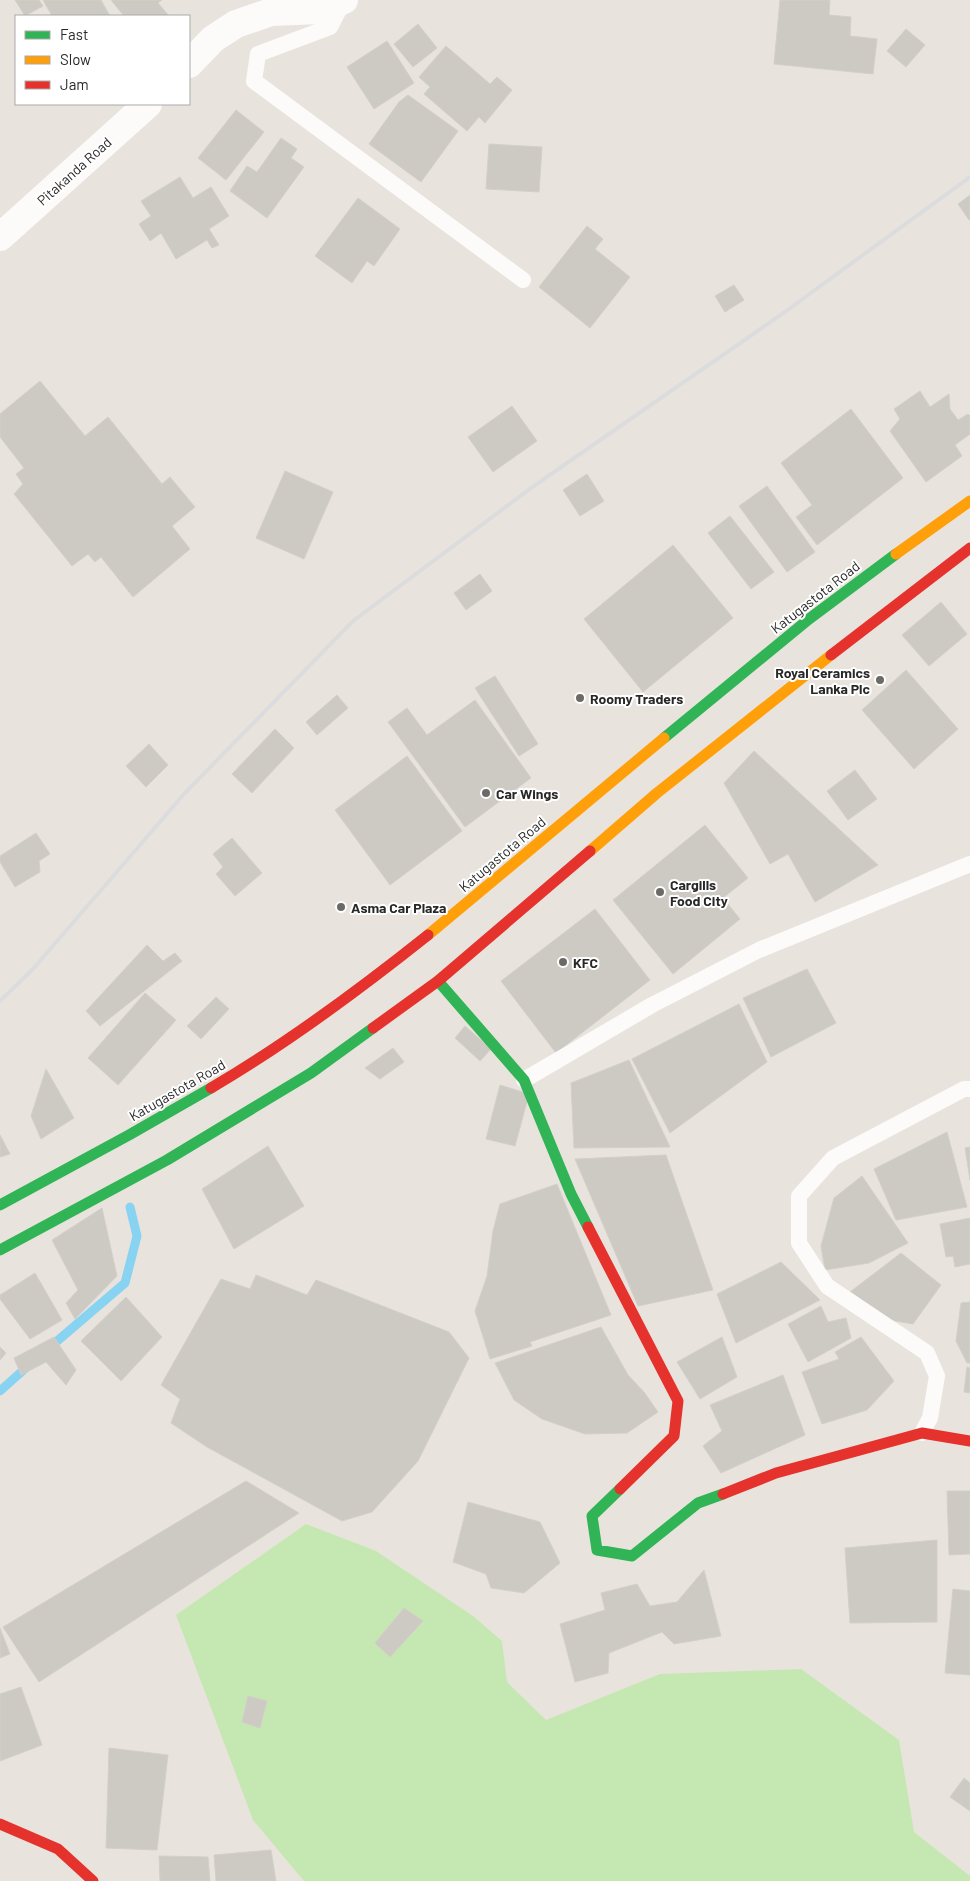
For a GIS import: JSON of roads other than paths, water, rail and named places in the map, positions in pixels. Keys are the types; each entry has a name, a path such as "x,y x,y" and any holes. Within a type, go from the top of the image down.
{"main road":[{"name":"Katugastota Road","path":"0,1205 186,1103 255,1061 335,1007 421,942 809,619 970,501"},
{"path":"0,1250 168,1160 311,1073 438,981 657,793 789,687 970,548"},
{"path":"438,981 524,1080 571,1194 678,1401 674,1436 592,1516 597,1550 632,1556 698,1504 776,1473 922,1433 970,1441"},
{"path":"0,1824 58,1849 93,1881"}],"street":[{"path":"190,63 213,39 236,24 271,12 321,10 344,0"},
{"name":"Pitakanda Road","path":"0,237 147,105"}],"lane":[{"path":"344,0 330,27 258,54 254,81 522,280"},
{"path":"524,1080 652,1005 759,950 970,864"},
{"path":"922,1433 930,1418 937,1376 927,1353 827,1286 799,1244 800,1196 833,1158 964,1089 970,1089"}],"waterway":[{"path":"49,1348 125,1283 137,1236 130,1207"},
{"path":"0,1391 28,1366"}],"railway":[{"path":"0,1001 33,969 184,794 353,621 531,488 782,314 970,177"}],"place":[{"name":"Royal Ceramics Lanka Plc","path":"880,680"},
{"name":"Roomy Traders","path":"580,698"},
{"name":"Car Wings","path":"486,793"},
{"name":"Cargills Food City","path":"660,892"},
{"name":"Asma Car Plaza","path":"341,907"},
{"name":"KFC","path":"563,962"}]}
